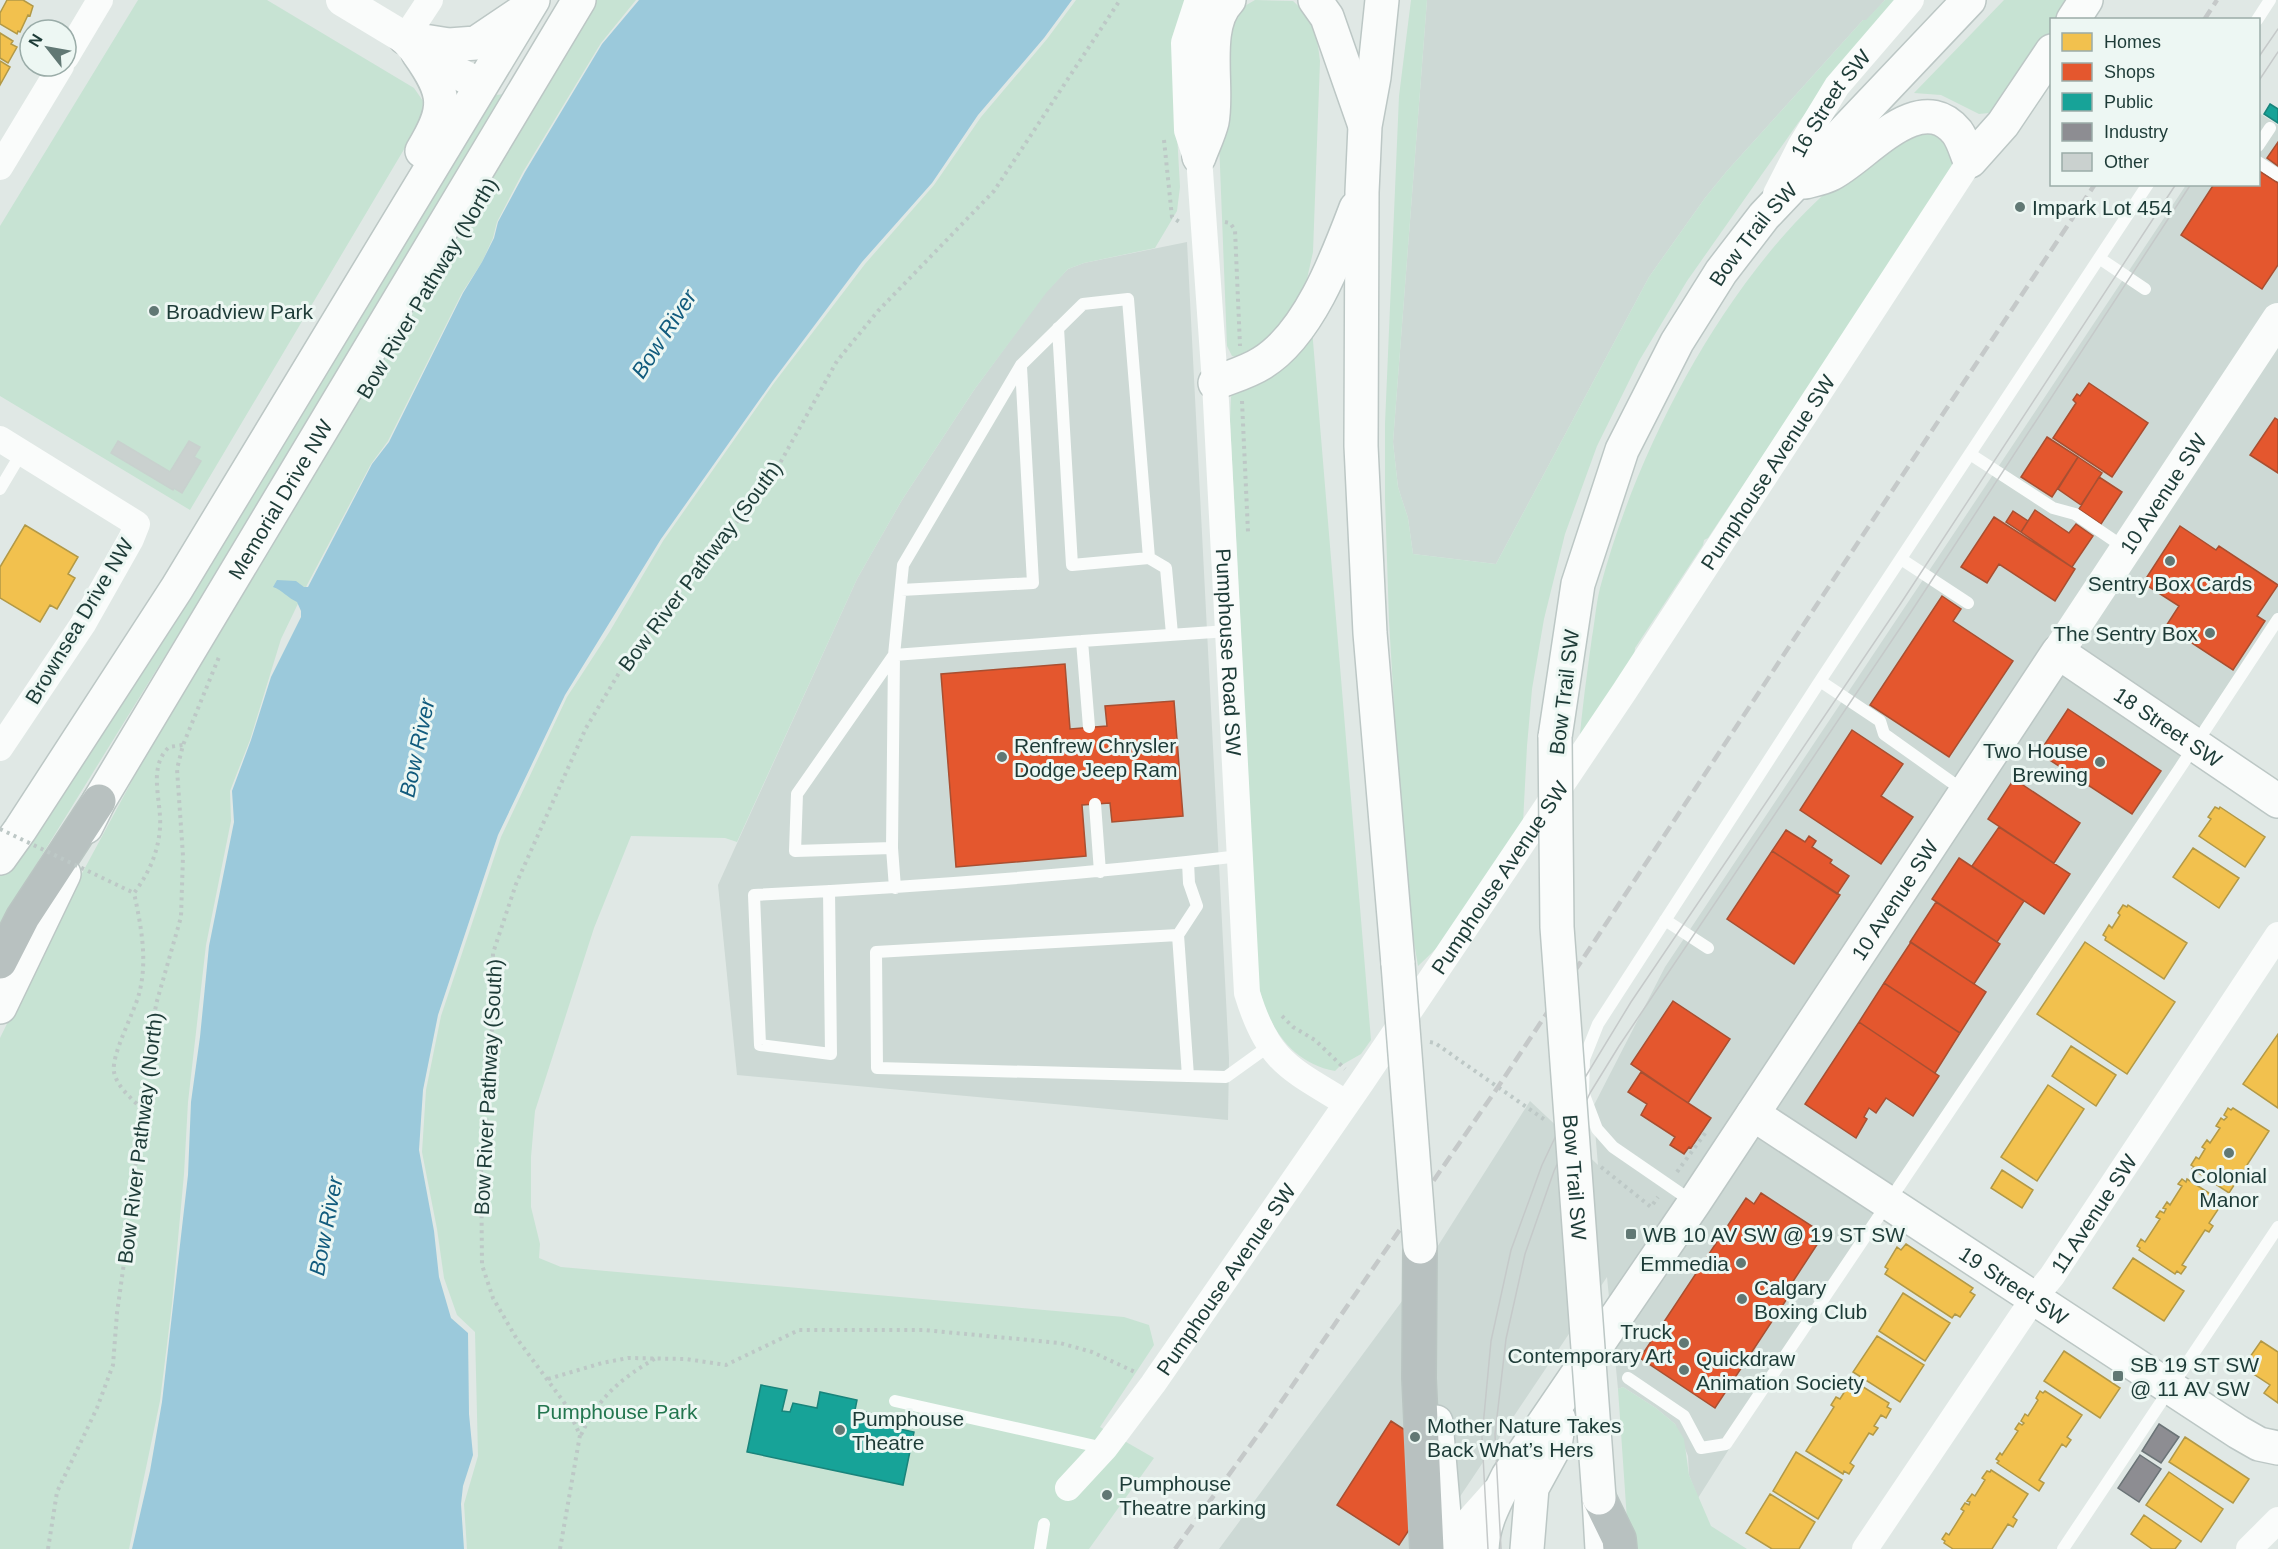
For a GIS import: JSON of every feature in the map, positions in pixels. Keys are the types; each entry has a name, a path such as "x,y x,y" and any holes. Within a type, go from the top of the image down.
{"highway":[{"path":"0,962 23,917 99,801"},
{"path":"1420,1247 1419,1378 1427,1549"},
{"path":"1599,1498 1619,1539 1620,1549"}],"main road":[{"name":"Memorial Drive NW","path":"0,1007 99,801 579,0"},
{"path":"1315,0 1327,17 1365,126"},
{"path":"1382,0 1374,76 1365,126 1362,192 1361,446 1370,633 1447,1549"},
{"name":"Bow Trail SW","path":"1602,1549 1557,927 1555,737 1578,584 1622,450 1677,342 1721,272 1764,216 1969,0"},
{"path":"2074,18 2086,0"},
{"path":"1199,157 1212,121 1213,35 1220,1"},
{"path":"412,45 476,43 530,4"},
{"name":"Memorial Drive NW","path":"0,858 27,821 177,588 530,4"},
{"path":"481,85 502,81 513,76 559,32"},
{"path":"177,588 242,450 434,131 442,97 435,76 412,45"},
{"path":"1794,184 1831,175 1893,129 1913,119 1930,116 1947,122 1958,133 1970,161 2003,124 2050,54"},
{"path":"1228,386 1262,363 1292,337 1333,266 1362,192"},
{"name":"18 Street SW","path":"2058,652 2278,801"},
{"name":"10 Avenue SW","path":"1487,1524 1508,1476 1694,1203 2058,652"},
{"name":"19 Street SW","path":"1753,1114 2245,1436 2259,1444 2278,1449"},
{"path":"1527,1549 1532,1488 1555,1446 1564,1394"},
{"path":"1487,1524 1510,1519 1520,1532 1527,1549"}],"street":[{"path":"78,37 100,0"},
{"path":"412,45 430,0"},
{"path":"1365,0 1374,76"},
{"path":"1374,76 1389,42 1398,0"},
{"name":"16 Street SW","path":"1764,216 1801,146 1837,86 1911,0"},
{"path":"354,3 412,45 481,85"},
{"path":"0,167 54,78"},
{"name":"Pumphouse Road SW","path":"1199,157 1228,386 1228,631 1247,993 1254,1016 1275,1054 1293,1071 1346,1103"},
{"name":"Pumphouse Avenue SW","path":"1068,1488 1105,1448 1153,1384 1346,1103 1624,692 1970,161"},
{"name":"10 Avenue SW","path":"2058,652 2278,320"},
{"path":"0,439 22,452"},
{"name":"Brownsea Drive NW","path":"0,748 83,624 131,539 137,524 22,452"},
{"name":"11 Avenue SW","path":"1865,1549 2034,1298 2052,1276 2278,935"},
{"path":"2249,1549 2278,1520"},
{"path":"1453,1549 1487,1524 1490,1549"}],"lane":[{"path":"2258,18 2270,0"},
{"path":"2260,144 2270,128"},
{"path":"2260,163 2278,175"},
{"path":"1694,1203 1613,1147 1597,1129 1583,1092 1584,1059 1598,1024 1820,681 2147,186"},
{"path":"2099,258 2145,289"},
{"path":"895,888 892,848 894,655 903,565 1021,365 1083,303 1128,299 1149,558"},
{"path":"1058,328 1072,565 1149,558 1166,568 1172,634"},
{"path":"901,590 1033,583 1021,365"},
{"path":"0,489 22,452"},
{"path":"1970,454 2053,508 2075,514 2126,549"},
{"path":"1901,559 1968,603"},
{"path":"1628,1378 1684,1416 1701,1448 1726,1444 2278,619"},
{"path":"894,655 1228,631"},
{"path":"1082,641 1089,727"},
{"path":"892,848 795,851 797,794 894,655"},
{"path":"1820,681 1880,721 1884,734 1965,792"},
{"path":"1095,804 1100,872"},
{"path":"829,891 831,1054 760,1045 754,895 829,891 895,888 1100,872 1240,856"},
{"path":"1188,862 1189,883 1197,906 1178,935 1188,1076"},
{"path":"1665,920 1708,948"},
{"path":"1178,935 876,952 877,1068 1226,1077 1269,1046"},
{"path":"2063,1549 2278,1227"},
{"path":"895,1401 1105,1448"},
{"path":"1040,1549 1044,1524"}],"path":[{"name":"Bow River Pathway (South)","path":"580,1435 566,1405 515,1336 499,1307 482,1266 481,1154 491,1088 493,953 520,874 586,728 619,674 661,614 746,511 775,472 837,361 878,311 994,191 1120,0"},
{"path":"1222,222 1230,223 1235,230 1241,356"},
{"path":"1228,386 1249,542"},
{"name":"Bow River Pathway (North)","path":"48,1549 57,1492 97,1408 113,1365 149,1038 183,904 183,855 177,769 183,745 221,651"},
{"path":"142,1110 116,1079 114,1063 136,1005 142,981 143,948 134,893 151,868 158,842 160,827 157,775 160,760 169,747 183,745"},
{"path":"0,828 134,893"},
{"path":"1279,1011 1293,1027 1315,1040 1345,1069"},
{"path":"1421,1042 1435,1043 1551,1124"},
{"path":"1596,1162 1651,1207 1707,1131"},
{"path":"548,1379 628,1358 686,1359 726,1365 800,1330 924,1330 1060,1343 1092,1352 1135,1371 1153,1384"},
{"path":"560,1549 580,1435 590,1414 618,1383 657,1357"}],"shaded area":[{"path":"1427,0 1885,0 1866,21 1863,20 1727,171 1649,277 1496,564 1413,554 1408,518 1398,487 1393,442"},
{"path":"2260,114 2278,125 2278,619 1905,1172 1698,1498 1689,1475 1688,1456 1675,1424 1656,1408 1623,1387 1618,1389 1607,1277 1453,1507 1432,1549 1219,1549 1408,1293 1530,1101 1598,1165 1593,1107 1665,967 2185,186 2260,186"},
{"path":"1187,242 1229,1058 1228,1120 737,1075 718,885 857,579 902,500 974,390 1046,292 1068,269 1084,263"}],"green space":[{"name":"Broadview Park","path":"138,0 267,0 414,88 423,101 422,119 190,510 0,396 0,226"},
{"path":"592,0 636,0 601,43 523,172 497,222 493,238 482,262 462,293 388,441 371,464 307,585 281,639 250,740 230,791 231,821 206,945 188,1102 172,1304 160,1401 129,1549 0,1549 0,1038 66,903 188,677"},
{"name":"Pumphouse Park","path":"1076,0 1185,0 1177,134 1180,187 1177,211 1155,248 1084,263 1068,269 1046,293 974,390 902,500 857,579 737,842 725,838 631,836 594,928 535,1111 531,1157 531,1207 540,1244 539,1258 561,1267 1124,1317 1149,1325 1154,1345 1100,1427 1154,1458 1089,1549 467,1549 464,1504 478,1456 475,1332 457,1315 444,1278 422,1152 426,1090 441,1016 501,837 567,697 610,631 663,541 774,383 865,264 934,185 981,117 1047,39"},
{"path":"1255,0 1293,1 1309,20 1317,44 1320,61 1313,252 1303,297 1299,295 1290,315 1269,345 1237,357 1232,356 1227,346 1219,141 1229,38 1243,7"},
{"path":"1411,0 1427,0 1393,442 1398,487 1408,518 1413,554 1496,564 1649,277 1705,198 1863,20 1866,20 1885,0 1898,0 1862,41 1798,123 1687,281 1639,361 1597,446 1565,534 1544,619 1532,689 1523,823 1442,943 1418,966 1405,889 1389,621 1385,499 1385,424 1399,96"},
{"path":"2004,0 2072,0 2060,18 2050,18 2050,33 2004,103 1989,113 1979,114 1941,95 1914,93"},
{"path":"504,94 211,587 199,601 0,923 0,871 488,96"},
{"path":"1943,131 1953,162 1947,178 1708,538 1704,540 1703,545 1635,648 1634,660 1579,745 1588,664 1600,588 1617,532 1639,475 1665,417 1695,360 1729,306 1767,256 1807,210 1889,141 1906,136"},
{"path":"1312,329 1371,1040 1361,1054 1335,1071 1306,1060 1285,1042 1269,1017 1259,988 1230,420 1233,392"},
{"path":"1623,1387 1656,1408 1675,1424 1684,1439 1689,1475 1711,1526 1747,1549 1629,1549 1618,1389"}],"water":[{"name":"Bow River","path":"639,0 1072,0 1044,38 978,115 932,183 862,262 772,382 661,539 565,695 498,835 438,1015 423,1090 419,1150 434,1231 439,1277 451,1318 468,1333 469,1414 473,1455 463,1486 461,1504 464,1549 132,1549 150,1471 162,1402 188,1175 191,1102 209,946 234,822 232,791 271,677 301,617 297,602 273,587 277,580 296,581 308,587 372,464 389,442 463,293 482,262 494,238 498,222 525,172 602,44"}],"building: Homes":[{"path":"7,0 23,0 33,6 30,16 18,18 17,34 0,24 0,13"},
{"path":"0,33 13,41 11,44 17,47 8,63 0,58"},
{"path":"0,61 10,67 0,85"},
{"path":"25,525 78,557 68,574 75,578 57,609 50,605 40,622 0,598 0,567"},
{"path":"2215,807 2219,809 2220,807 2265,837 2245,867 2199,836 2211,819 2208,817"},
{"path":"2193,848 2239,878 2219,908 2173,877"},
{"path":"2123,905 2127,907 2128,905 2187,943 2164,979 2105,940 2106,937 2103,935 2109,925 2112,928"},
{"path":"2085,942 2175,1002 2127,1074 2037,1014"},
{"path":"2278,1034 2278,1108 2243,1084"},
{"path":"2071,1046 2116,1075 2096,1106 2052,1076"},
{"path":"2048,1085 2084,1109 2037,1181 2001,1157"},
{"name":"Colonial Manor","path":"2228,1108 2231,1110 2233,1108 2269,1131 2229,1193 2192,1169 2194,1167 2191,1165 2196,1157 2199,1159 2205,1149 2202,1147 2207,1140 2210,1143 2220,1128 2216,1126 2221,1118 2224,1120 2227,1117 2224,1115"},
{"path":"2002,1170 2033,1190 2022,1208 1991,1188"},
{"path":"2182,1179 2186,1182 2187,1179 2223,1202 2209,1223 2213,1226 2209,1232 2205,1230 2182,1265 2186,1267 2181,1274 2177,1271 2175,1274 2139,1250 2137,1246 2141,1239 2145,1242 2160,1219 2156,1217 2160,1211 2164,1213 2166,1209 2163,1208 2167,1202 2170,1205 2182,1186 2178,1184"},
{"path":"1906,1244 1973,1288 1970,1292 1975,1295 1960,1317 1955,1314 1952,1318 1885,1274 1888,1269 1885,1267 1897,1247 1901,1250"},
{"path":"2133,1258 2184,1291 2164,1321 2113,1288"},
{"path":"1903,1293 1950,1323 1925,1361 1879,1331"},
{"path":"1877,1336 1924,1365 1900,1402 1853,1372"},
{"path":"2261,1341 2278,1352 2278,1403 2264,1393 2270,1385 2243,1367"},
{"path":"2064,1351 2120,1388 2100,1418 2044,1381"},
{"path":"1852,1380 1889,1403 1887,1407 1891,1409 1886,1418 1881,1415 1874,1426 1878,1428 1873,1435 1869,1433 1850,1463 1854,1466 1849,1474 1844,1471 1843,1474 1806,1451 1834,1407 1831,1405 1836,1397 1840,1399"},
{"path":"2040,1391 2043,1393 2045,1391 2082,1415 2067,1437 2071,1440 2066,1447 2062,1444 2039,1480 2044,1483 2039,1491 1997,1463 1999,1461 1996,1459 2000,1453 2002,1455 2018,1431 2015,1429 2019,1423 2022,1425 2024,1423 2021,1421 2025,1414 2028,1416 2038,1400 2036,1398"},
{"path":"2185,1437 2249,1479 2233,1503 2169,1462"},
{"path":"1796,1452 1842,1480 1818,1519 1773,1491"},
{"path":"1991,1470 2028,1494 2013,1517 2017,1520 2013,1527 2008,1524 1992,1549 1953,1549 1942,1539 1946,1533 1949,1535 1964,1511 1961,1509 1965,1503 1969,1505 1970,1502 1967,1501 1972,1494 1975,1496 1985,1480 1982,1478 1987,1471"},
{"path":"2169,1472 2223,1509 2201,1542 2146,1505"},
{"path":"1770,1494 1815,1522 1799,1549 1772,1549 1746,1533"},
{"path":"2144,1515 2181,1541 2175,1549 2152,1549 2131,1534"}],"building: Shops":[{"path":"2278,142 2278,166 2267,158"},
{"path":"2260,171 2278,183 2278,265 2262,289 2181,235 2213,186 2260,186"},
{"path":"2089,383 2148,423 2112,477 2053,438 2076,403 2073,400 2077,394 2080,396"},
{"path":"2275,418 2278,420 2278,473 2250,455"},
{"path":"2047,437 2078,457 2052,497 2021,477"},
{"path":"2078,457 2102,473 2081,505 2058,489"},
{"path":"2099,477 2122,492 2101,524 2079,509"},
{"path":"2035,510 2069,533 2076,524 2093,536 2072,567 2021,532"},
{"path":"2013,511 2028,521 2021,532 2006,522"},
{"path":"1994,517 2075,569 2055,601 1999,564 1987,583 1961,567"},
{"path":"2180,526 2216,550 2219,546 2278,585 2257,616 2265,621 2233,670 2166,626 2179,606 2143,583"},
{"path":"1942,596 1961,609 1953,621 2013,661 1949,757 1870,705"},
{"path":"1065,664 1070,729 1107,726 1105,706 1174,701 1183,816 1112,822 1110,803 1082,805 1086,856 956,867 941,674"},
{"name":"Two House Brewing","path":"2068,709 2161,771 2132,814 2039,753"},
{"path":"1852,730 1903,764 1881,796 1913,817 1881,864 1800,810"},
{"path":"2014,779 2080,823 2054,863 1988,819"},
{"path":"1999,827 2070,874 2044,914 1972,866"},
{"path":"1786,830 1805,842 1809,836 1816,841 1812,847 1832,860 1830,863 1849,876 1837,894 1772,851"},
{"path":"1772,851 1840,895 1794,964 1727,919"},
{"path":"1959,858 2024,901 1997,942 1932,899"},
{"path":"1936,902 2000,944 1974,984 1910,942"},
{"path":"1911,942 1986,992 1960,1033 1884,983"},
{"path":"1884,983 1960,1033 1935,1073 1859,1022"},
{"path":"1673,1001 1730,1039 1688,1103 1631,1064"},
{"path":"1859,1022 1939,1076 1913,1116 1886,1098 1876,1113 1869,1108 1864,1117 1867,1119 1856,1138 1805,1104"},
{"path":"1641,1072 1711,1118 1691,1148 1689,1147 1684,1154 1670,1145 1675,1137 1641,1115 1647,1104 1628,1092"},
{"path":"1761,1193 1824,1234 1788,1289 1792,1291 1715,1408 1640,1358 1746,1198 1754,1204"},
{"path":"1391,1421 1454,1462 1399,1545 1337,1505"}],"building: Public":[{"path":"2270,104 2278,109 2278,123 2264,114"},
{"path":"761,1385 787,1390 782,1411 790,1412 793,1403 817,1408 820,1392 857,1400 855,1410 878,1415 877,1424 914,1432 903,1485 747,1452"}],"building: Industry":[{"path":"2159,1424 2179,1437 2161,1463 2142,1451"},
{"path":"2140,1455 2161,1469 2139,1502 2118,1488"}],"building: Other":[{"path":"118,441 170,472 189,441 200,447 194,457 201,461 182,493 174,488 173,490 111,453"}],"tram line":[{"path":"2260,55 2278,29"},
{"path":"2260,79 2278,52"},
{"path":"1488,1549 1482,1437 1491,1341 1511,1250 1542,1165 1578,1089 1631,1002 1901,603 2175,186"},
{"path":"1501,1549 1495,1434 1506,1339 1525,1254 1554,1171 1590,1093 1619,1046 1911,612 2190,186"}],"railway":[{"path":"2205,18 2217,0"},
{"path":"1175,1549 1268,1421 1498,1087 2094,186"}],"place":[{"name":"Impark Lot 454","path":"2020,207"},
{"name":"Broadview Park","path":"154,311"},
{"name":"Sentry Box Cards","path":"2170,561"},
{"name":"The Sentry Box","path":"2210,633"},
{"name":"Renfrew Chrysler Dodge Jeep Ram","path":"1002,757"},
{"name":"Two House Brewing","path":"2100,762"},
{"name":"Colonial Manor","path":"2229,1153"},
{"name":"WB 10 AV SW @ 19 ST SW","path":"1631,1234"},
{"name":"Emmedia","path":"1741,1263"},
{"name":"Calgary Boxing Club","path":"1742,1299"},
{"name":"Truck Contemporary Art","path":"1684,1343"},
{"name":"Quickdraw Animation Society","path":"1684,1370"},
{"name":"SB 19 ST SW @ 11 AV SW","path":"2118,1376"},
{"name":"Pumphouse Theatre","path":"840,1430"},
{"name":"Mother Nature Takes Back What’s Hers","path":"1415,1437"},
{"name":"Pumphouse Theatre parking","path":"1107,1495"}]}
